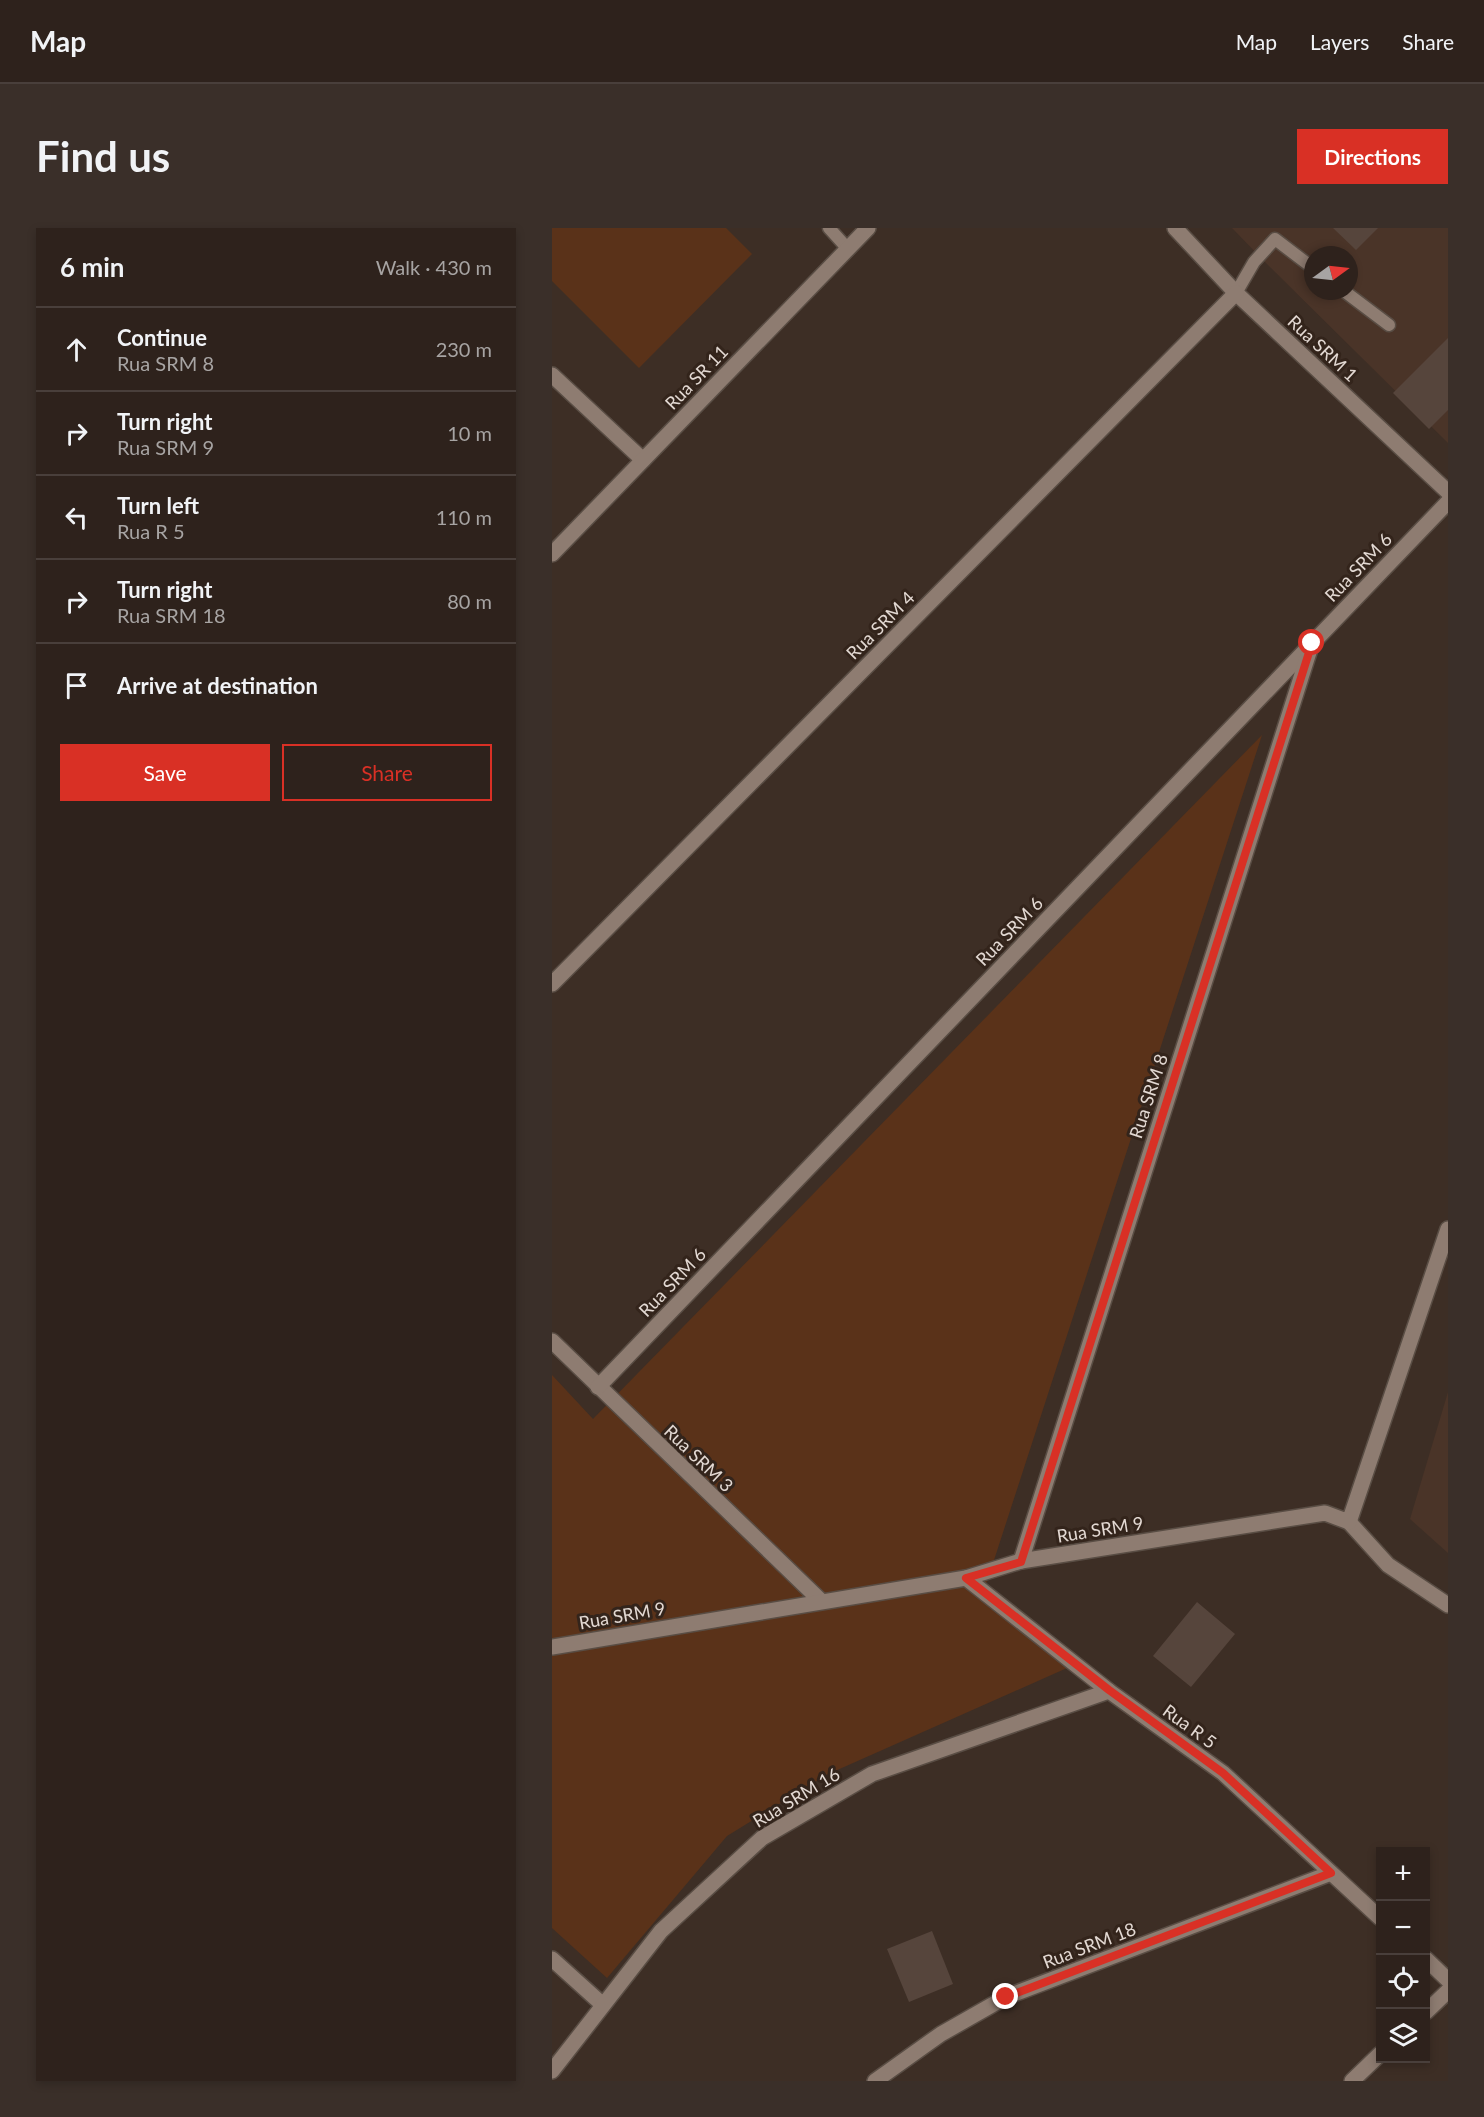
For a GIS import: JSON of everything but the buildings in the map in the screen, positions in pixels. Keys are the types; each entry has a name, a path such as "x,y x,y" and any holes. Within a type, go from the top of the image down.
{"street":[{"name":"Rua SR 11","path":"552,554 868,228"},
{"name":"Rua SRM 1","path":"1175,228 1236,293 1448,492"},
{"name":"Rua SRM 4","path":"552,984 1236,293"},
{"path":"552,375 643,460"},
{"name":"Rua SRM 6","path":"598,1387 1448,502"},
{"name":"Rua SRM 8","path":"1021,1562 1312,643"},
{"path":"1448,1229 1350,1522 1388,1565 1448,1605"},
{"name":"Rua SRM 3","path":"552,1341 821,1601"},
{"name":"Rua SRM 9","path":"552,1647 966,1578 1021,1562 1324,1513 1350,1522"},
{"name":"Rua R 5","path":"966,1578 1109,1690 1223,1773 1376,1914"},
{"name":"Rua SRM 16","path":"552,2071 661,1931 762,1838 872,1774 1109,1690"},
{"name":"Rua SRM 18","path":"875,2081 941,2034 1006,1997 1331,1873"},
{"path":"552,1959 603,2005"},
{"path":"1430,1964 1448,1980"},
{"path":"1428,2009 1448,1991"},
{"path":"1352,2081 1376,2058"}],"lane":[{"path":"829,228 848,249"},
{"path":"1236,293 1254,262 1275,239 1304,261"},
{"path":"1356,300 1389,325"}],"shaded area":[{"path":"552,228 726,228 752,254 639,368 552,281"},
{"path":"1232,228 1448,228 1448,443 1264,261"},
{"path":"1262,735 983,1594 1067,1668 826,1775 727,1836 607,1978 552,1928 552,1375 593,1419"},
{"path":"1448,1392 1448,1553 1410,1519"}],"route":[{"path":"1006,1997 1331,1873 1223,1773 1109,1690 966,1578 1021,1562 1312,643"}]}
